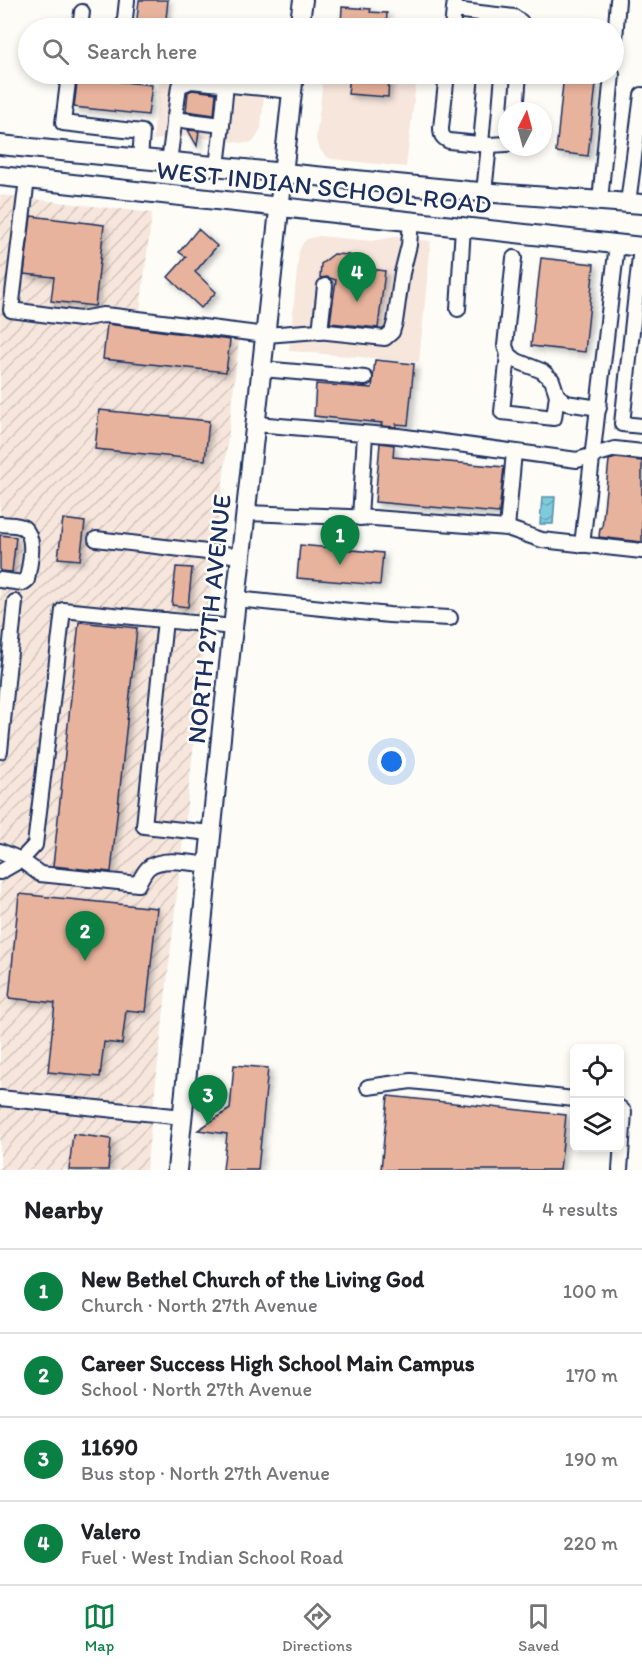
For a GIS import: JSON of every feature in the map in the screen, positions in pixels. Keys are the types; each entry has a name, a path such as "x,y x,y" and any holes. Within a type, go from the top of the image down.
{"main road":[{"path":"300,18 303,0"},
{"name":"NORTH 27TH AVENUE","path":"177,1170 211,833 293,84"},
{"name":"WEST INDIAN SCHOOL ROAD","path":"0,145 484,192 635,203"},
{"name":"WEST INDIAN SCHOOL ROAD","path":"0,176 641,247"}],"street":[{"path":"125,18 127,0"},
{"path":"617,18 618,0"},
{"path":"455,5 512,18"},
{"path":"81,18 82,12"},
{"path":"68,84 63,123 142,132 140,159"},
{"path":"169,162 179,86 184,84"},
{"path":"216,166 226,84"},
{"path":"446,84 441,135 449,141 498,144"},
{"path":"484,192 487,84"},
{"path":"517,102 518,84"},
{"path":"600,201 611,84"},
{"path":"635,203 642,95"},
{"path":"174,119 222,125"},
{"path":"27,179 11,310 80,319 103,315 266,334 321,332 385,338 392,332 409,245 411,222"},
{"path":"458,309 463,227"},
{"path":"582,545 618,244"},
{"path":"641,247 639,286 622,424 642,426"},
{"path":"508,354 517,361 542,371 552,380 557,395 554,418 502,412 508,354 505,346 514,258"},
{"path":"321,332 325,286"},
{"path":"262,369 365,378"},
{"path":"557,395 566,403 599,408"},
{"path":"256,424 398,436 577,460 615,448 642,452"},
{"path":"360,518 365,434"},
{"path":"507,528 514,452"},
{"path":"246,513 507,528 542,540 642,551"},
{"path":"0,524 25,529 32,551 25,582 0,580"},
{"path":"96,539 241,556"},
{"path":"236,599 389,615 450,618"},
{"path":"0,751 15,602"},
{"path":"0,872 21,860 35,845 63,610 233,627"},
{"path":"165,620 144,826 211,833"},
{"path":"0,851 21,860 40,874 138,884 148,868 156,863 165,861 208,865"},
{"path":"368,1086 411,1081 570,1099"},
{"path":"0,1098 183,1117"},
{"path":"620,1170 621,1152"}],"shaded area":[{"path":"159,84 265,84 261,128 253,142 244,143 187,136 153,140"},
{"path":"321,84 416,84 406,167 332,159 325,156 316,139"},
{"path":"0,195 152,213 140,310 241,322 146,1170 0,1170"},
{"path":"319,236 371,241 395,237 431,241 419,362 289,351 299,251 307,239"}],"water":[{"path":"542,497 555,497 553,524 540,524"}],"building":[{"path":"139,0 168,0 166,18 137,18"},
{"path":"342,7 371,9 370,12 387,13 387,18 341,18"},
{"path":"77,84 152,85 148,115 74,107"},
{"path":"349,84 389,84 388,97 348,94"},
{"path":"563,84 596,84 588,156 556,152"},
{"path":"192,90 216,93 214,115 186,111 188,92"},
{"path":"188,130 199,131 197,146"},
{"path":"31,216 104,225 95,306 51,301 54,277 24,274"},
{"path":"198,229 217,246 195,272 216,292 201,308 168,277 186,257 179,252"},
{"path":"334,254 350,255 349,266 385,271 378,328 330,323 336,280 327,277 320,278 321,264"},
{"path":"541,258 594,264 585,352 531,346"},
{"path":"107,324 230,340 226,372 103,359"},
{"path":"375,360 414,364 408,425 381,426 382,423 314,416 316,384 372,388"},
{"path":"99,410 209,421 205,460 95,449"},
{"path":"380,443 394,445 393,457 504,467 499,513 375,502"},
{"path":"616,458 642,461 642,542 599,537 600,528 602,528 609,460"},
{"path":"63,519 85,522 80,560 58,558"},
{"path":"0,535 16,537 12,572 0,571"},
{"path":"300,545 383,553 380,585 297,578"},
{"path":"176,567 192,568 188,607 172,605"},
{"path":"79,622 137,628 111,872 53,866"},
{"path":"19,894 157,908 146,1012 126,1010 122,1044 104,1042 100,1077 48,1072 55,1003 9,998"},
{"path":"234,1065 268,1068 258,1170 223,1170 227,1134 198,1130 230,1109"},
{"path":"388,1096 566,1115 560,1170 381,1170"},
{"path":"73,1134 111,1139 108,1170 69,1170"}],"place":[{"name":"Valero","path":"357,302"},
{"name":"New Bethel Church of the Living God","path":"340,565"},
{"name":"Career Success High School Main Campus","path":"85,961"},
{"name":"11690","path":"208,1125"}]}
